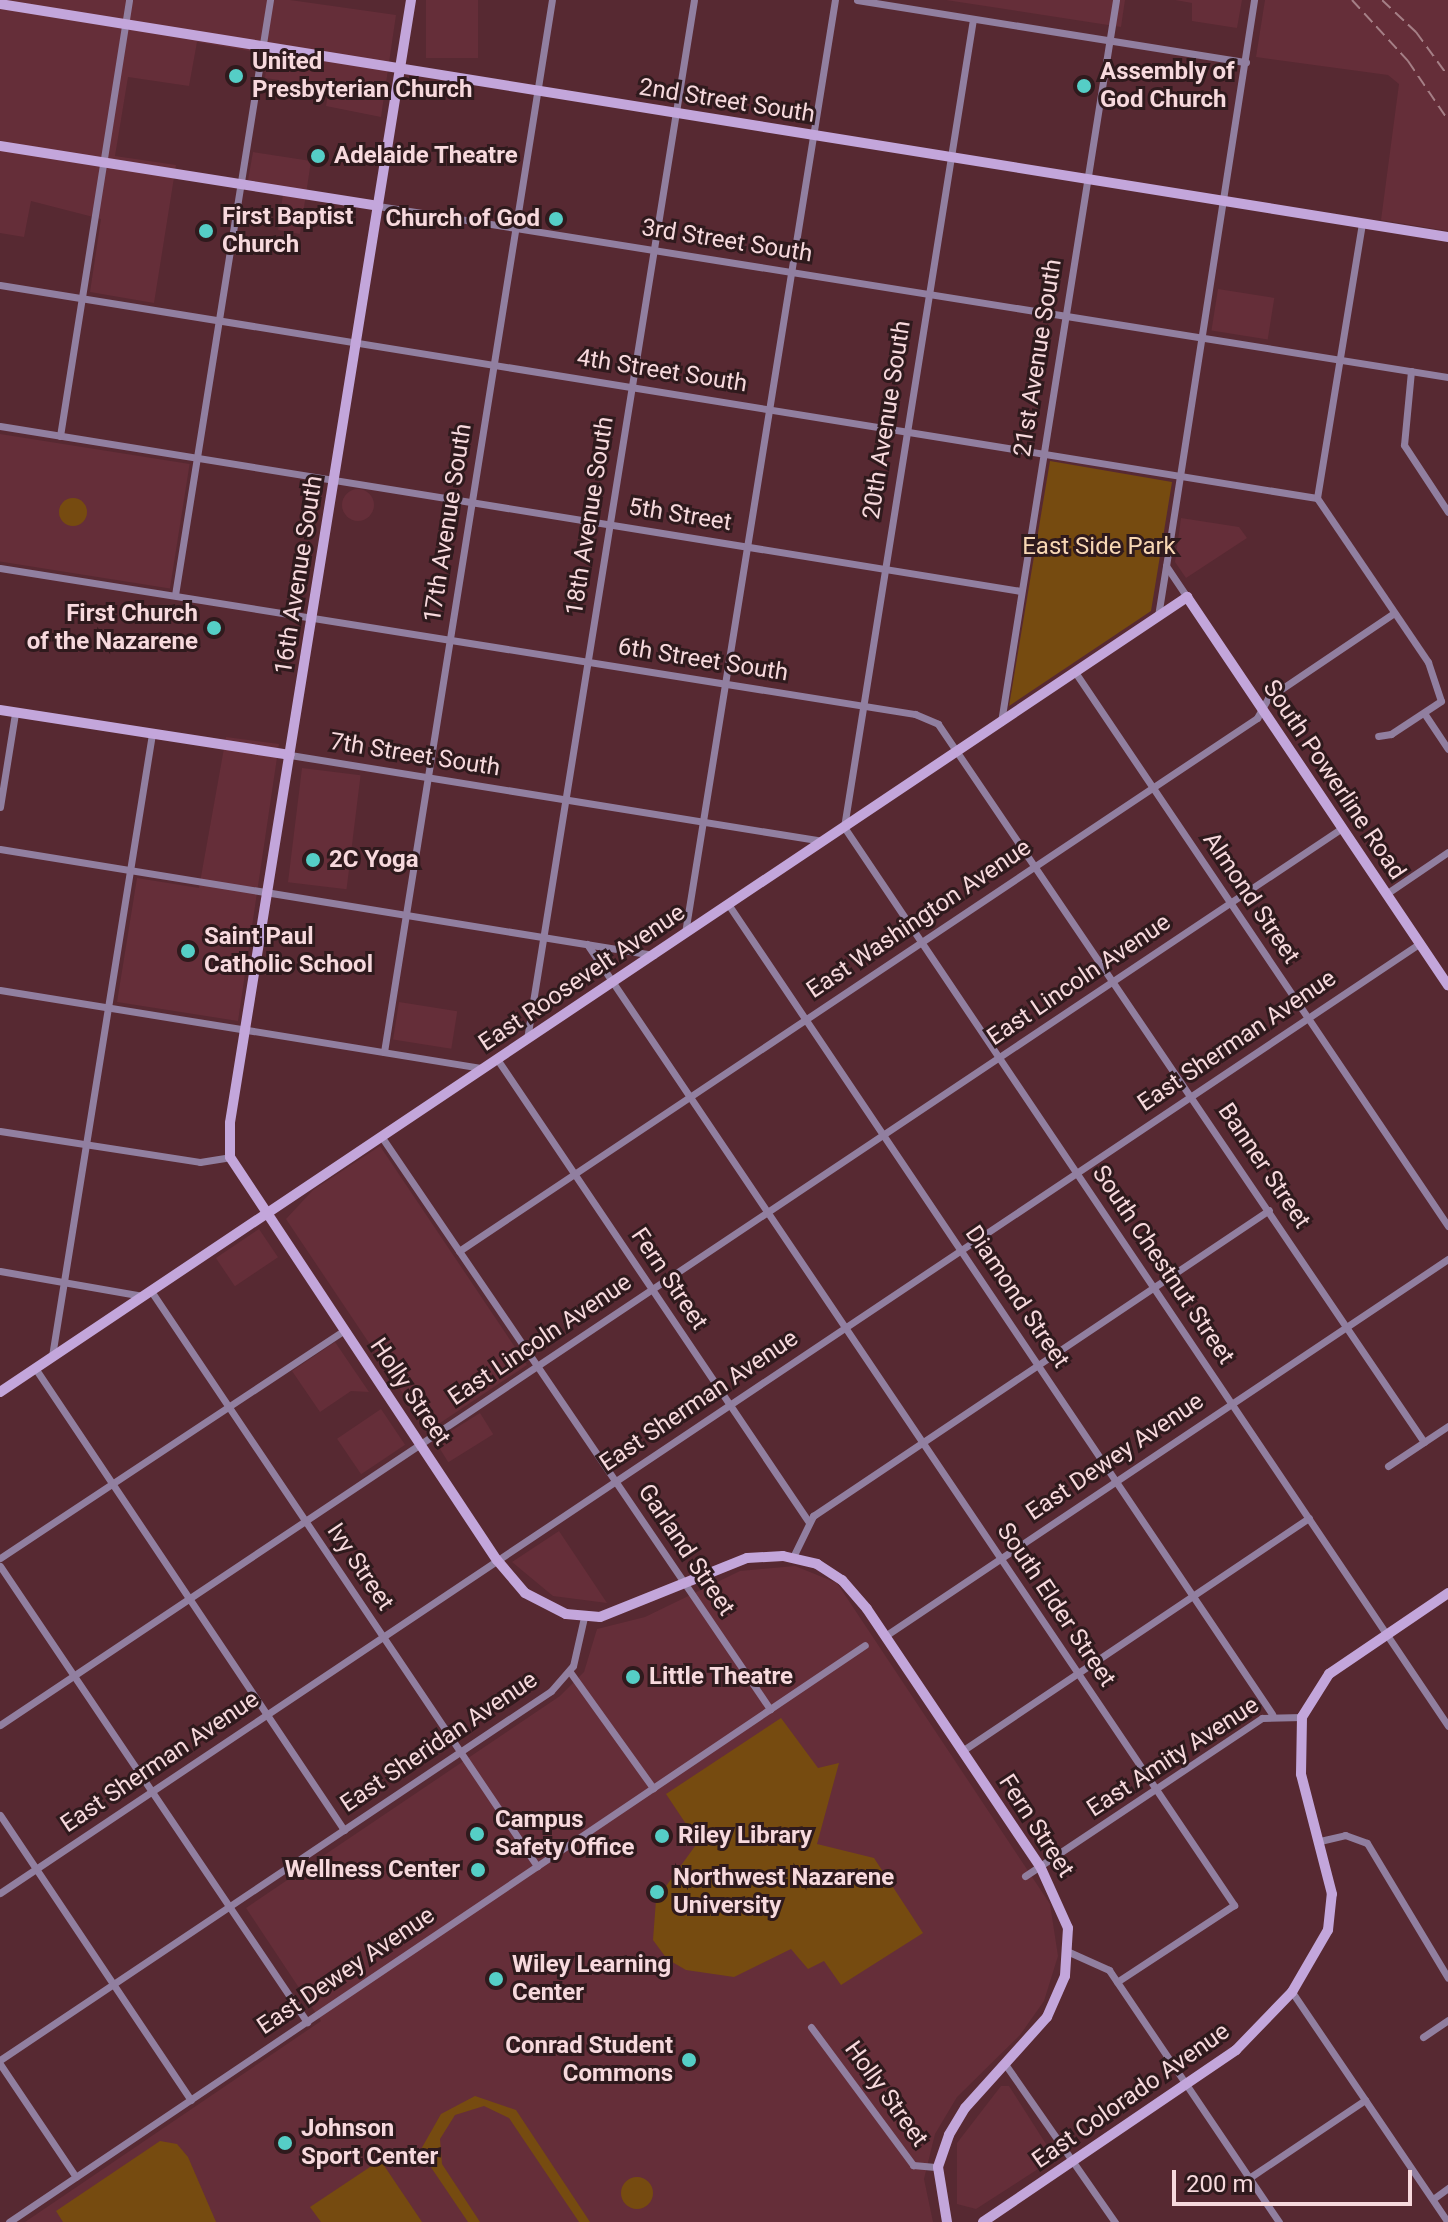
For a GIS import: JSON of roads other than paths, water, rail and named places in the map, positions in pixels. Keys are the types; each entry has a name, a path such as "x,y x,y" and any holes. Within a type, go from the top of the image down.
{"street":[{"path":"60,436 129,0"},
{"path":"175,595 270,0"},
{"name":"16th Avenue South","path":"230,1157 246,1029 411,0"},
{"name":"17th Avenue South","path":"384,1052 552,0"},
{"name":"18th Avenue South","path":"527,1039 694,0"},
{"path":"685,933 835,0"},
{"path":"857,0 1246,62"},
{"name":"21st Avenue South","path":"1001,722 1116,0"},
{"path":"1158,616 1254,0"},
{"name":"2nd Street South","path":"0,4 1448,237"},
{"name":"20th Avenue South","path":"844,827 973,19"},
{"name":"3rd Street South","path":"0,146 1448,377"},
{"path":"1362,224 1317,498 1428,662 1441,701 1378,736"},
{"name":"4th Street South","path":"0,285 1317,498"},
{"path":"1411,371 1404,445 1448,512"},
{"name":"5th Street","path":"0,426 1021,591"},
{"path":"1166,566 1187,597"},
{"name":"6th Street South","path":"0,568 928,718 959,750"},
{"name":"East Roosevelt Avenue","path":"0,1392 1187,597"},
{"name":"South Powerline Road","path":"1187,597 1448,985"},
{"name":"East Washington Avenue","path":"459,1251 1152,787 1262,709 1268,698 1394,613"},
{"name":"Almond Street","path":"1075,672 1448,1226"},
{"name":"7th Street South","path":"0,710 823,841"},
{"path":"0,807 15,713"},
{"path":"1424,713 1448,749"},
{"path":"52,1356 152,734"},
{"name":"Banner Street","path":"959,750 1424,1442"},
{"name":"South Chestnut Street","path":"844,827 1448,1726"},
{"name":"East Lincoln Avenue","path":"0,1725 1342,828"},
{"path":"0,849 653,955"},
{"path":"1386,894 1448,852"},
{"name":"Diamond Street","path":"728,904 1272,1714"},
{"name":"East Sherman Avenue","path":"0,1893 1420,943"},
{"name":"South Elder Street","path":"587,944 1234,1905 1117,1982"},
{"path":"0,990 484,1068"},
{"name":"Fern Street","path":"497,1059 808,1521"},
{"path":"0,1131 200,1162 230,1157"},
{"name":"Garland Street","path":"381,1136 770,1709"},
{"name":"Holly Street","path":"230,1157 497,1560 525,1593 548,1607 584,1617"},
{"path":"584,1617 619,1613 747,1558 793,1557 808,1521 1269,1210"},
{"name":"East Dewey Avenue","path":"885,1636 1448,1259"},
{"path":"0,1271 147,1293"},
{"name":"Ivy Street","path":"147,1293 227,1406 537,1866"},
{"path":"0,1558 344,1330"},
{"path":"35,1368 344,1830"},
{"path":"1388,1466 1448,1426"},
{"path":"962,1751 1309,1518"},
{"name":"Fern Street","path":"793,1557 842,1580 885,1636 1040,1866 1061,1903 1069,1952"},
{"path":"0,1566 307,2022"},
{"path":"1448,1593 1329,1674 1302,1717 1301,1774 1320,1841 1331,1914 1320,1947 1292,1992 1448,2222"},
{"name":"East Sheridan Avenue","path":"0,2062 461,1752 570,1672 584,1617"},
{"name":"East Dewey Avenue","path":"9,2222 865,1645"},
{"path":"570,1672 653,1788"},
{"name":"East Amity Avenue","path":"1025,1876 1272,1714 1302,1717"},
{"path":"0,1815 191,2100"},
{"path":"1320,1841 1345,1835 1367,1843 1385,1868 1395,1899 1448,1978"},
{"path":"947,2222 938,2167 965,2108 1058,1998 1069,1952 1100,1963 1117,1982 1279,2222"},
{"name":"East Colorado Avenue","path":"983,2222 1236,2050 1292,1992"},
{"path":"1423,2037 1448,2020"},
{"name":"Holly Street","path":"811,2027 913,2165 938,2167"},
{"path":"0,2062 76,2177"},
{"path":"1005,2064 1115,2222"},
{"path":"1249,2178 1365,2100"},
{"path":"1433,2199 1448,2188"}],"railway":[{"path":"1352,0 1408,61 1448,120"},
{"path":"1382,0 1416,32 1448,76"}],"place":[{"name":"United Presbyterian Church","path":"236,76"},
{"name":"Assembly of God Church","path":"1084,86"},
{"name":"Adelaide Theatre","path":"318,156"},
{"name":"Church of God","path":"556,219"},
{"name":"First Baptist Church","path":"206,231"},
{"name":"First Church of the Nazarene","path":"214,628"},
{"name":"2C Yoga","path":"313,860"},
{"name":"Saint Paul Catholic School","path":"188,951"},
{"name":"Little Theatre","path":"633,1677"},
{"name":"Campus Safety Office","path":"477,1834"},
{"name":"Riley Library","path":"662,1836"},
{"name":"Wellness Center","path":"478,1870"},
{"name":"Northwest Nazarene University","path":"657,1892"},
{"name":"Wiley Learning Center","path":"496,1979"},
{"name":"Conrad Student Commons","path":"689,2060"},
{"name":"Johnson Sport Center","path":"285,2143"}],"park label":[{"name":"East Side Park","path":"1099,547"}]}
